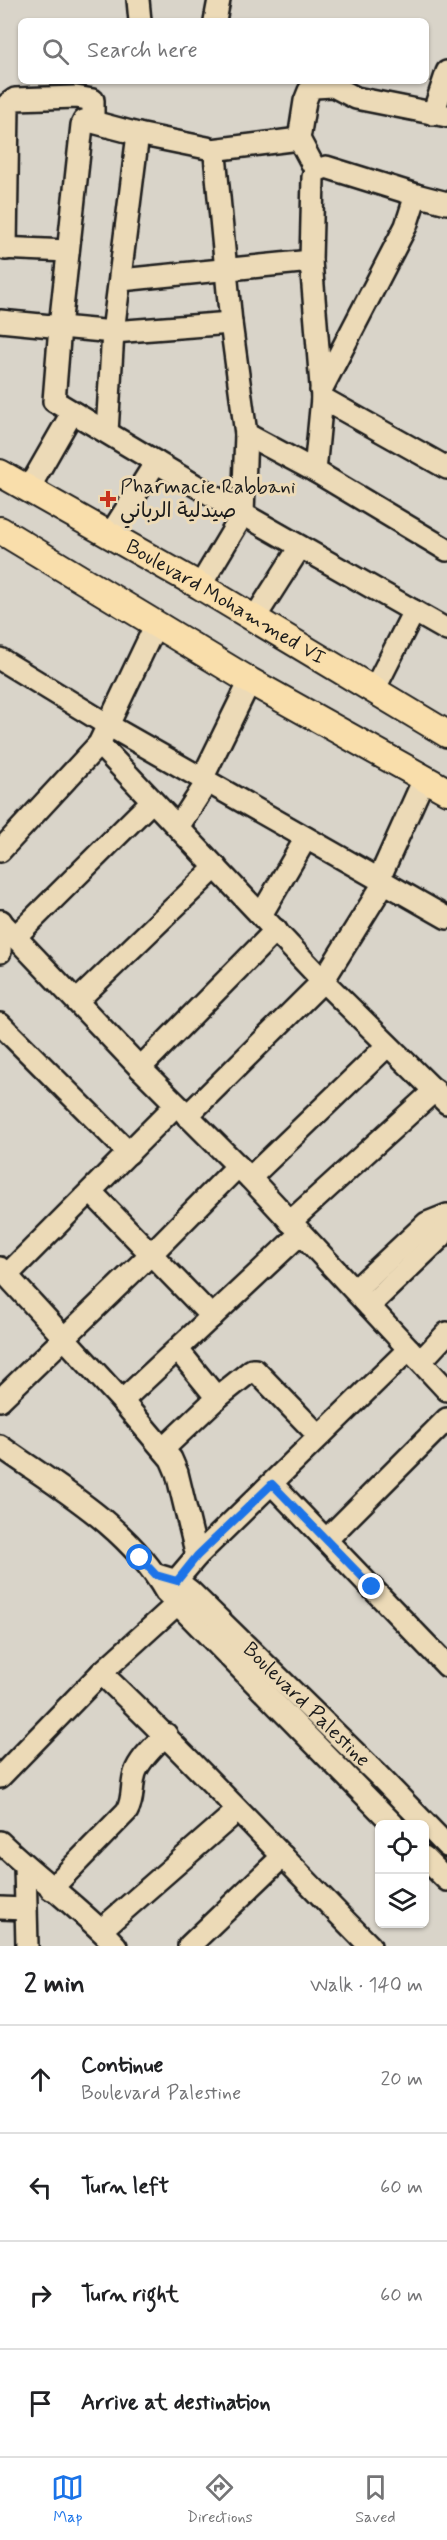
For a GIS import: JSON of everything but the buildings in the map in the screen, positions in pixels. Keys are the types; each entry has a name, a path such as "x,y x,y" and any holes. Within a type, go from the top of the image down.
{"main road":[{"name":"Boulevard Mohammed VI","path":"0,473 200,586 447,734"},
{"path":"0,530 250,681 440,785"}],"street":[{"path":"138,0 140,18"},
{"path":"216,18 219,0"},
{"path":"316,171 299,139 305,101 309,91 314,87 333,86 356,98 440,115 447,72"},
{"path":"68,250 3,249 8,104 15,99 76,97 93,100 93,117 89,121"},
{"path":"299,139 212,150 84,121 68,250 54,401 243,514 447,630"},
{"path":"106,432 113,332 138,134"},
{"path":"200,586 243,514 246,434 231,322 215,155 212,150"},
{"path":"315,471 321,394 311,261 313,177 316,171 326,167 447,203"},
{"path":"321,394 406,226 416,195"},
{"path":"121,280 311,261"},
{"path":"0,321 113,332 231,322"},
{"path":"321,394 447,468"},
{"path":"29,488 72,413"},
{"path":"246,434 315,471 447,550"},
{"path":"110,535 156,462"},
{"path":"254,619 300,547"},
{"path":"374,690 414,612"},
{"path":"0,851 104,735 156,624"},
{"path":"0,660 104,735 205,780 447,918"},
{"path":"178,827 205,780 250,681"},
{"path":"104,735 152,801 323,981 387,1046 441,1096 295,1228 212,1317 122,1401"},
{"path":"197,1556 177,1473 163,1449 3,1271 91,1192 129,1153 181,1111 323,981 440,785"},
{"path":"0,951 5,926 152,801"},
{"path":"261,915 306,838"},
{"path":"77,1001 216,867"},
{"path":"5,926 181,1111 244,1172 447,1390"},
{"path":"140,1068 276,930"},
{"path":"0,1024 129,1153"},
{"path":"0,1400 150,1255 387,1046"},
{"path":"91,1192 212,1317"},
{"path":"362,1298 440,1231 447,1215"},
{"path":"0,1777 101,1673 174,1589 197,1556 319,1436 415,1355 447,1333"},
{"path":"178,1350 218,1398"},
{"path":"163,1449 252,1370 255,1370 319,1436"},
{"path":"326,1540 447,1419"},
{"name":"Boulevard Palestine","path":"0,1446 108,1523 174,1589 389,1820"},
{"path":"272,1484 447,1666"},
{"name":"Boulevard Palestine","path":"174,1589 377,1774 447,1846"},
{"path":"101,1673 166,1734 364,1944"},
{"path":"51,1888 127,1811 132,1800 134,1776 138,1767 166,1734"},
{"path":"371,1802 377,1774"},
{"path":"0,1842 109,1938 237,1811"},
{"path":"189,1946 283,1856"},
{"path":"429,1862 447,1880"},
{"path":"25,1866 27,1946"},
{"path":"0,1908 25,1909"}],"place":[{"name":"Pharmacie Rabbani صيدلية الرباني","path":"108,499"}],"route":[{"path":"140,1558 156,1575 177,1581 197,1556 272,1484 372,1587"}]}
